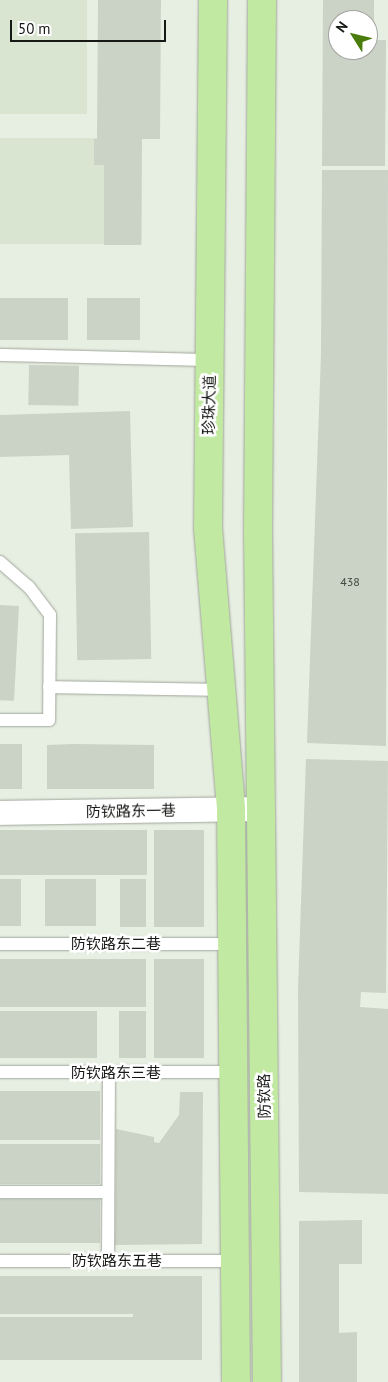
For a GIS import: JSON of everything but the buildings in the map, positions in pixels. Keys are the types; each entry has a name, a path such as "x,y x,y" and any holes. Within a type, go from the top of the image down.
{"main road":[{"name":"珍珠大道","path":"213,0 208,528 230,810"},
{"path":"262,0 258,528 262,809"},
{"name":"防钦路","path":"262,809 267,1382"},
{"name":"防钦路","path":"230,810 236,1382"}],"street":[{"name":"防钦路东一巷","path":"0,812 262,809"}],"lane":[{"path":"0,355 210,360"},
{"path":"0,562 29,587 50,616 49,720 0,720"},
{"path":"49,688 221,690"},
{"name":"防钦路东二巷","path":"0,944 232,944"},
{"name":"防钦路东三巷","path":"0,1072 233,1072"},
{"path":"108,1261 109,1073"},
{"path":"0,1192 108,1192"},
{"name":"防钦路东五巷","path":"0,1260 235,1261"}],"shaded area":[{"path":"0,0 87,0 87,114 0,114"},
{"path":"0,138 142,138 142,244 0,244"}]}
